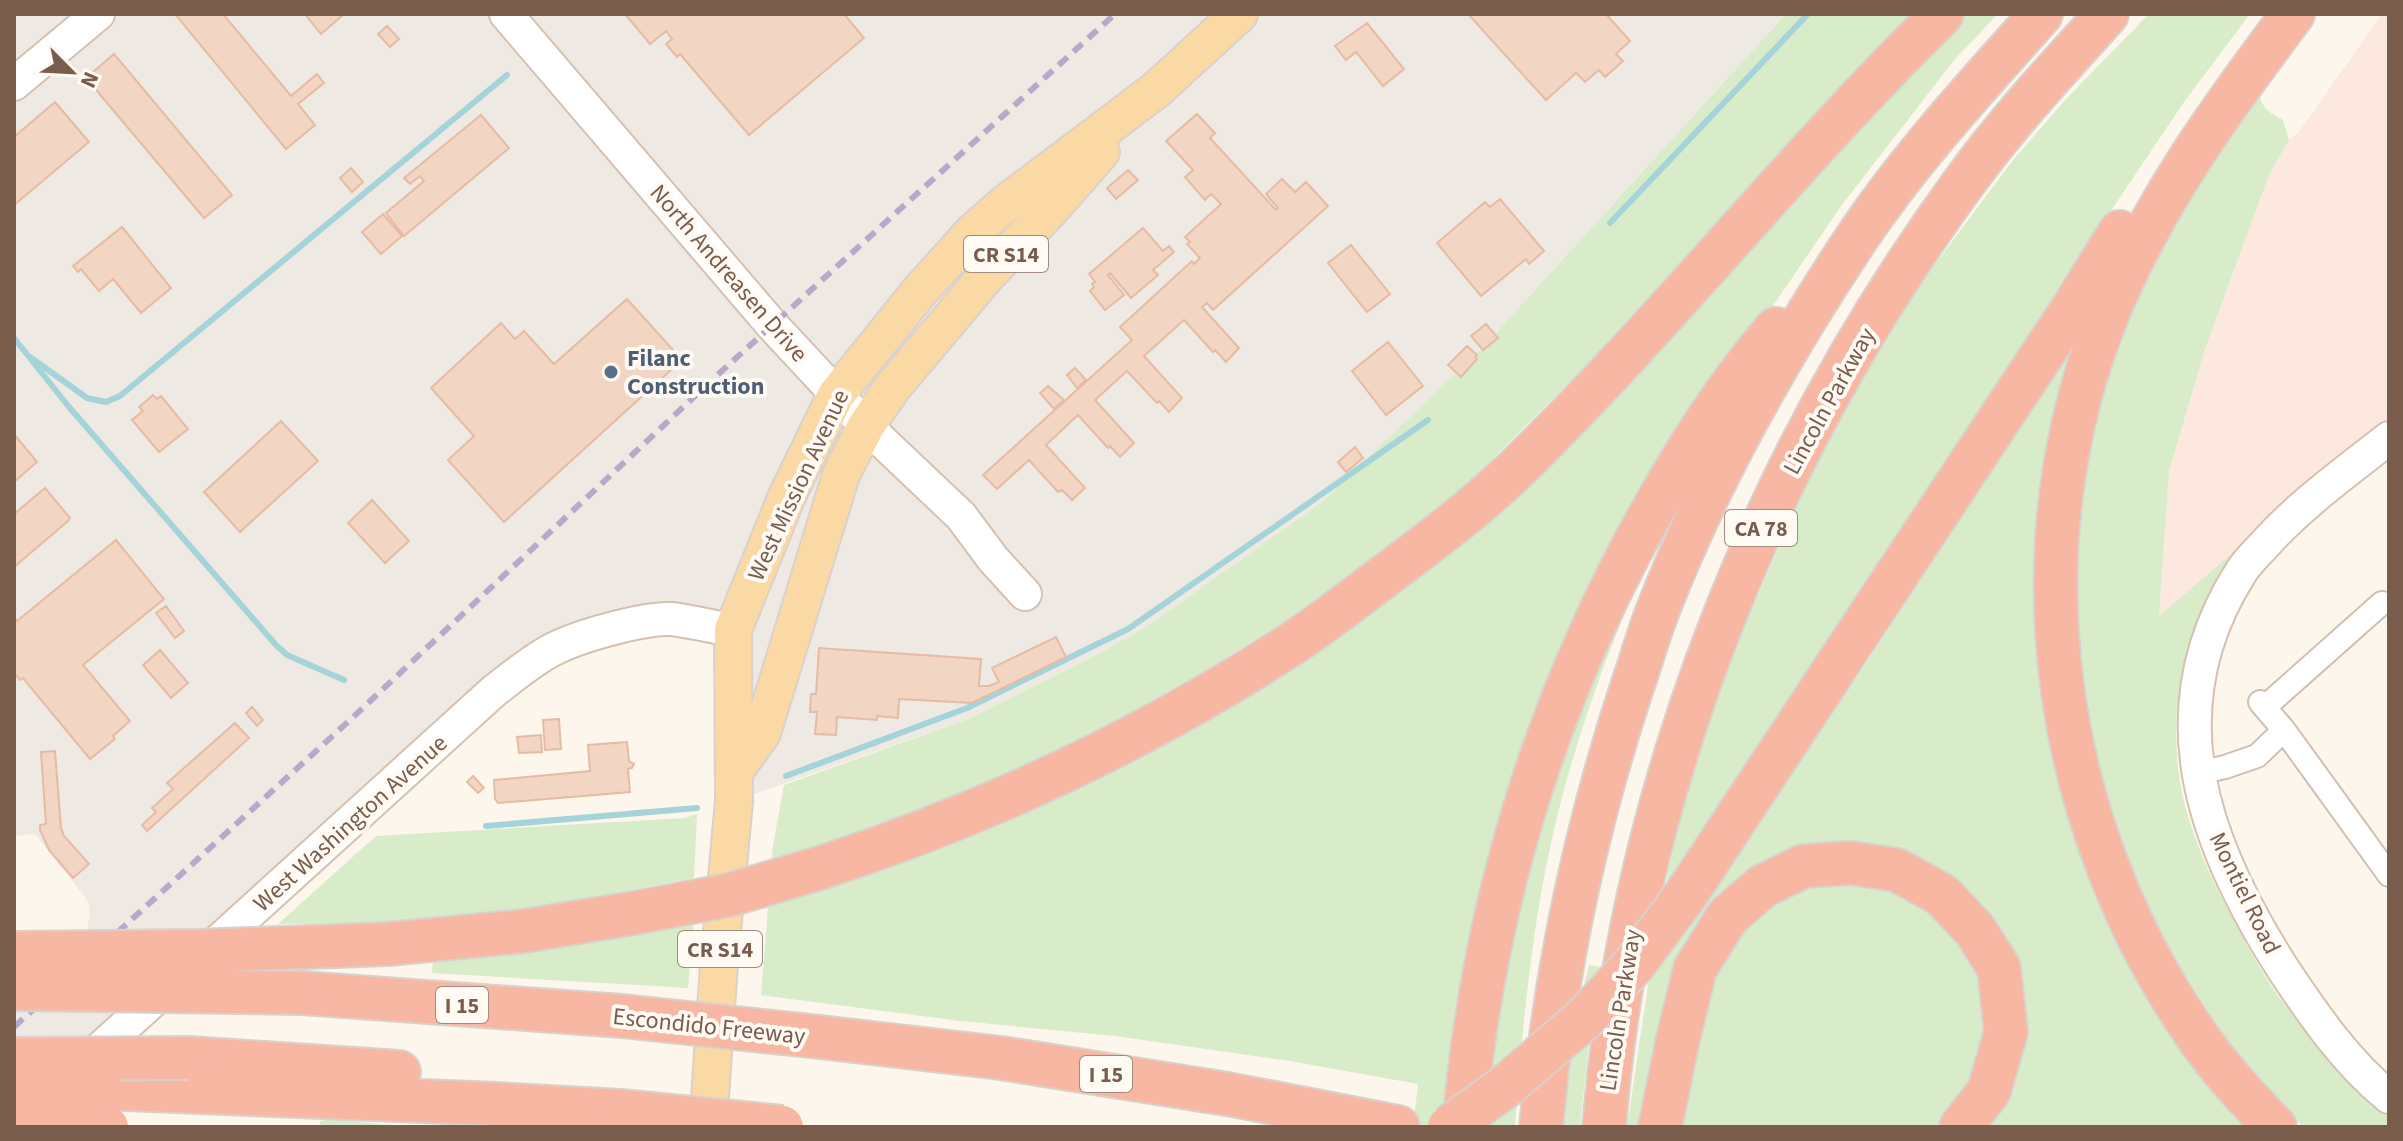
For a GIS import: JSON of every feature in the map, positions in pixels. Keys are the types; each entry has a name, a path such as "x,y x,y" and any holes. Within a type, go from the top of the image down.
{"highway":[{"path":"14,953 198,951 388,944 510,933 634,913 729,895 820,868 962,818 1108,749 1294,642 1461,518 1512,473 1601,383 1864,93 1942,14"},
{"name":"CA 78","path":"1541,1127 1557,990 1594,813 1658,610 1705,504 1770,377 1859,235 1953,114 2041,14"},
{"name":"Lincoln Parkway","path":"1604,1127 1620,1000 1648,854 1670,769 1712,646 1742,572 1822,407 1909,261 1995,143 2043,84 2107,14"},
{"path":"1449,1127 1506,1086 1586,1017 1635,963 1687,893 2073,308 2147,189 2270,14"},
{"path":"2275,1127 2231,1080 2194,1032 2151,960 2113,882 2082,793 2068,734 2055,609 2063,477 2089,367 2107,314 2154,217 2193,153 2293,14"},
{"path":"1464,1127 1480,987 1504,878 1534,776 1571,675 1623,564 1680,460 1743,367 1859,235"},
{"path":"1660,1127 1695,969 1728,916 1763,886 1804,866 1851,863 1897,870 1942,895 1975,930 1999,968 2006,1032 1989,1091 1961,1127"},
{"name":"Escondido Freeway","path":"14,989 302,993 622,1016 1015,1060 1227,1094 1398,1127"},
{"path":"14,1059 190,1075 454,1076 496,1104 620,1111 782,1127"},
{"path":"14,1089 100,1088 190,1075"},
{"path":"14,1112 107,1127"}],"main road":[{"name":"West Mission Avenue","path":"708,1127 734,801 733,630 787,496 836,395 919,292 973,232 1006,203 1156,90 1239,14"},
{"name":"West Mission Avenue","path":"734,772 762,733 841,475 866,426 892,388 987,275 1048,212 1156,90"}],"street":[{"path":"14,84 98,14"},
{"name":"North Andreasen Drive","path":"506,14 772,325 866,426 961,516 993,559 1025,594"},
{"name":"Montiel Road","path":"2389,438 2289,518 2242,569 2213,624 2194,699 2197,773 2218,848 2259,931 2319,1023 2389,1097"},
{"path":"2382,603 2263,704 2389,875"},
{"name":"West Washington Avenue","path":"14,1127 494,691 523,669 552,650 590,635 634,624 669,619 733,630"},
{"path":"2197,773 2257,756 2284,730"}],"shaded area":[{"path":"14,14 1786,14 1484,346 1412,416 1322,502 1146,627 966,720 734,801 732,630 703,626 552,650 14,1127 14,998 87,929 90,915 88,901 35,834 14,836"},
{"path":"2382,14 2389,14 2389,438 2159,618 2169,472 2204,352 2269,175 2289,140 2298,133"}],"green space":[{"path":"1786,14 1913,14 1838,90 1588,363 1474,478 1324,597 1203,672 1050,758 894,821 804,850 819,885 1304,652 1965,14 1998,14 1955,59 1841,206 1723,372 1622,533 1447,1127 1413,1127 1418,1084 1290,1061 1115,1036 960,1021 761,995 773,845 784,785 966,720 1100,653 1146,627 1322,502 1484,346"},
{"path":"2149,14 2250,14 2184,102 2092,239 1820,661 1854,682 2069,353 2079,346 2069,785 2267,1127 1981,1127 2014,1038 1933,874 1736,889 1648,1127 1627,1127 1656,932 1686,788 1731,658 1801,496 1860,380 1921,283 2013,160 2067,98"},
{"path":"2259,77 2262,103 2283,120 2289,140 2269,175 2204,352 2169,472 2159,616 2244,543 2206,600 2186,656 2177,706 2176,732 2185,806 2213,881 2269,982 2320,1047 2389,1118 2389,1127 2303,1127 2235,1054 2162,938 2109,822 2076,656 2075,530 2098,390 2147,269"},
{"path":"1645,565 1590,704 1558,812 1532,952 1515,1127 1475,1127 1479,1074 1566,712"},
{"path":"697,814 694,878 516,912 393,923 278,924 376,836 685,818"},
{"path":"1877,882 1935,909 1974,964 1987,994 1990,1023 1979,1070 1942,1127 1675,1127 1713,971 1754,916 1799,887"},
{"path":"694,919 688,988 432,973 433,960"},
{"path":"1589,965 1601,967 1603,978 1589,1042 1580,1127 1562,1127 1572,1045"},
{"path":"331,1119 409,1127 319,1127 320,1121"}],"building":[{"path":"175,14 223,14 291,96 317,74 324,83 298,104 315,125 286,149"},
{"path":"305,14 344,14 321,34"},
{"path":"625,14 844,14 864,38 749,135 680,54 677,57 666,44 672,39 666,31 650,44"},
{"path":"1468,14 1606,14 1630,41 1616,54 1623,61 1605,77 1599,70 1585,82 1576,73 1546,100"},
{"path":"1367,23 1404,69 1383,86 1356,52 1346,60 1335,46"},
{"path":"387,26 399,39 390,47 378,34"},
{"path":"114,54 232,195 204,218 86,78"},
{"path":"55,102 89,142 14,205 14,137"},
{"path":"1197,114 1215,133 1210,138 1276,210 1278,208 1266,194 1282,179 1295,192 1306,182 1328,206 1213,310 1207,303 1202,307 1239,348 1226,362 1184,320 1144,356 1182,398 1169,412 1127,371 1095,400 1134,443 1120,457 1078,415 1046,445 1085,488 1072,500 1062,490 1058,492 1029,460 997,489 983,475 1132,340 1120,327 1192,261 1194,264 1200,258 1187,244 1190,242 1185,237 1221,204 1211,194 1205,200 1185,177 1193,170 1166,141"},
{"path":"481,115 509,148 404,236 386,213 424,181 420,176 410,184 404,178"},
{"path":"351,168 363,182 352,192 340,178"},
{"path":"1128,170 1138,180 1116,199 1107,188"},
{"path":"1500,199 1544,251 1529,264 1526,259 1481,296 1437,243 1485,202 1490,207"},
{"path":"383,214 402,236 381,254 362,232"},
{"path":"122,227 171,288 141,313 113,279 99,291 81,269 78,272 73,266"},
{"path":"1143,228 1163,251 1169,246 1174,252 1153,270 1158,275 1131,298 1110,273 1108,275 1124,295 1105,310 1090,291 1095,282 1089,274"},
{"path":"1351,245 1390,294 1367,312 1328,263"},
{"path":"627,299 682,360 504,522 448,460 474,436 431,388 501,323 515,339 524,331 554,364"},
{"path":"1486,324 1498,338 1483,350 1471,336"},
{"path":"1388,342 1423,386 1386,415 1352,371"},
{"path":"1467,346 1477,355 1477,359 1461,377 1448,365"},
{"path":"1075,368 1086,380 1077,388 1067,375"},
{"path":"1048,386 1064,400 1054,409 1040,393"},
{"path":"153,395 157,399 161,396 188,429 159,452 132,420 143,411 139,407"},
{"path":"281,421 318,461 240,532 204,492"},
{"path":"14,434 37,462 14,482"},
{"path":"1355,447 1363,458 1346,472 1338,462"},
{"path":"45,488 70,518 14,567 14,514"},
{"path":"372,500 409,541 385,563 348,523"},
{"path":"116,540 164,599 83,665 130,721 113,736 115,739 90,759 23,678 20,680 14,673 14,617 17,621"},
{"path":"166,606 184,631 175,638 156,613"},
{"path":"1056,637 1066,657 972,703 899,699 898,718 837,717 836,735 815,734 817,712 810,712 811,694 816,694 819,648 981,659 979,686 989,686 999,682 992,668"},
{"path":"160,650 188,683 171,698 143,665"},
{"path":"252,707 263,720 257,726 246,713"},
{"path":"559,719 561,749 545,750 543,720"},
{"path":"235,723 249,738 147,831 142,825 156,812 152,808 173,789 167,783"},
{"path":"541,735 542,752 519,753 517,737"},
{"path":"627,742 629,761 634,764 628,769 630,792 498,803 495,799 494,780 590,771 588,745"},
{"path":"55,751 61,828 64,836 89,864 73,878 49,850 40,830 40,825 46,824 41,752"},
{"path":"473,776 484,788 478,793 467,782"}],"waterway":[{"path":"1610,223 1808,14"},
{"path":"30,357 87,398 106,402 120,396 507,75"},
{"path":"14,338 69,407 276,645 287,655 344,680"},
{"path":"786,776 967,708 1128,629 1428,420"},
{"path":"486,826 697,808"}],"railway":[{"path":"14,1027 350,720 713,379 1115,14"}],"place":[{"name":"Filanc Construction","path":"611,372"}]}
